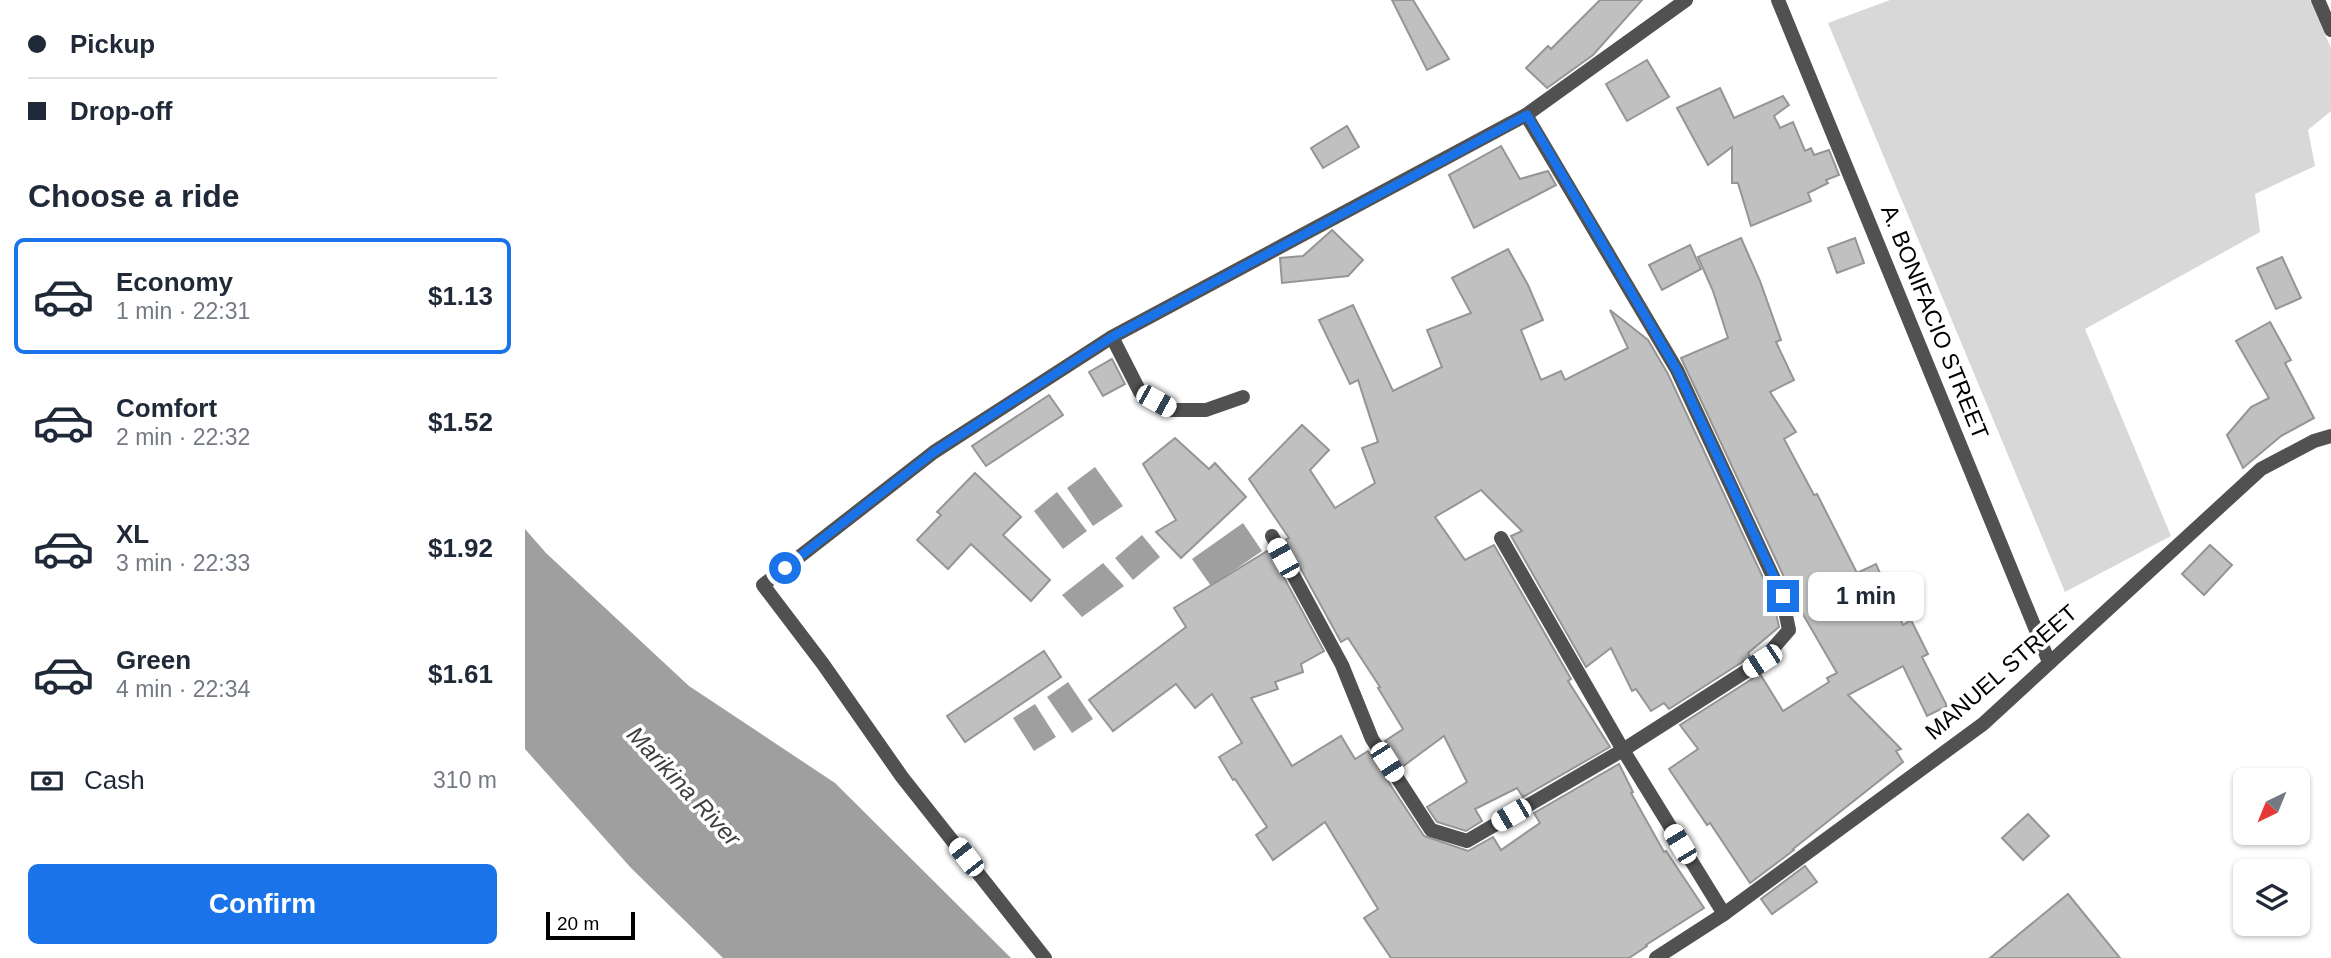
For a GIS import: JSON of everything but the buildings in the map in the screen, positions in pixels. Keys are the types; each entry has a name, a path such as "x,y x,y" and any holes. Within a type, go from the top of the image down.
{"street":[{"path":"1045,958 902,777 823,664 763,585 934,452 1112,337 1527,115 1686,0"},
{"name":"A. BONIFACIO STREET","path":"1778,0 2049,662"},
{"path":"2318,0 2331,30"},
{"path":"1272,536 1342,665 1372,739 1431,830 1467,841 1623,750 1762,661 1789,630 1783,596 1677,370 1527,115"},
{"path":"1112,337 1140,392 1172,410 1206,410 1243,397"},
{"name":"MANUEL STREET","path":"1656,958 1724,914 1983,724 2261,469 2314,440 2331,436"},
{"path":"1501,538 1623,750 1724,914"}],"shaded area":[{"path":"1890,0 2310,0 2331,48 2331,111 2308,130 2315,166 2255,194 2260,232 2085,329 2171,536 2065,592 1828,23"}],"water":[{"path":"1095,467 1123,506 1093,526 1067,488"},
{"path":"1057,492 1087,531 1063,549 1034,511"},
{"path":"1243,523 1262,551 1211,586 1192,559"},
{"name":"Marikina River","path":"525,529 546,553 689,686 835,783 1011,958 723,958 631,868 525,749"},
{"path":"1142,535 1160,557 1133,580 1115,558"},
{"path":"1103,563 1124,586 1082,617 1062,595"},
{"path":"1068,682 1093,719 1072,733 1047,697"},
{"path":"1035,704 1056,737 1034,751 1013,718"}],"route":[{"path":"785,568 934,452 1112,337 1527,115 1677,370 1783,596"}]}
